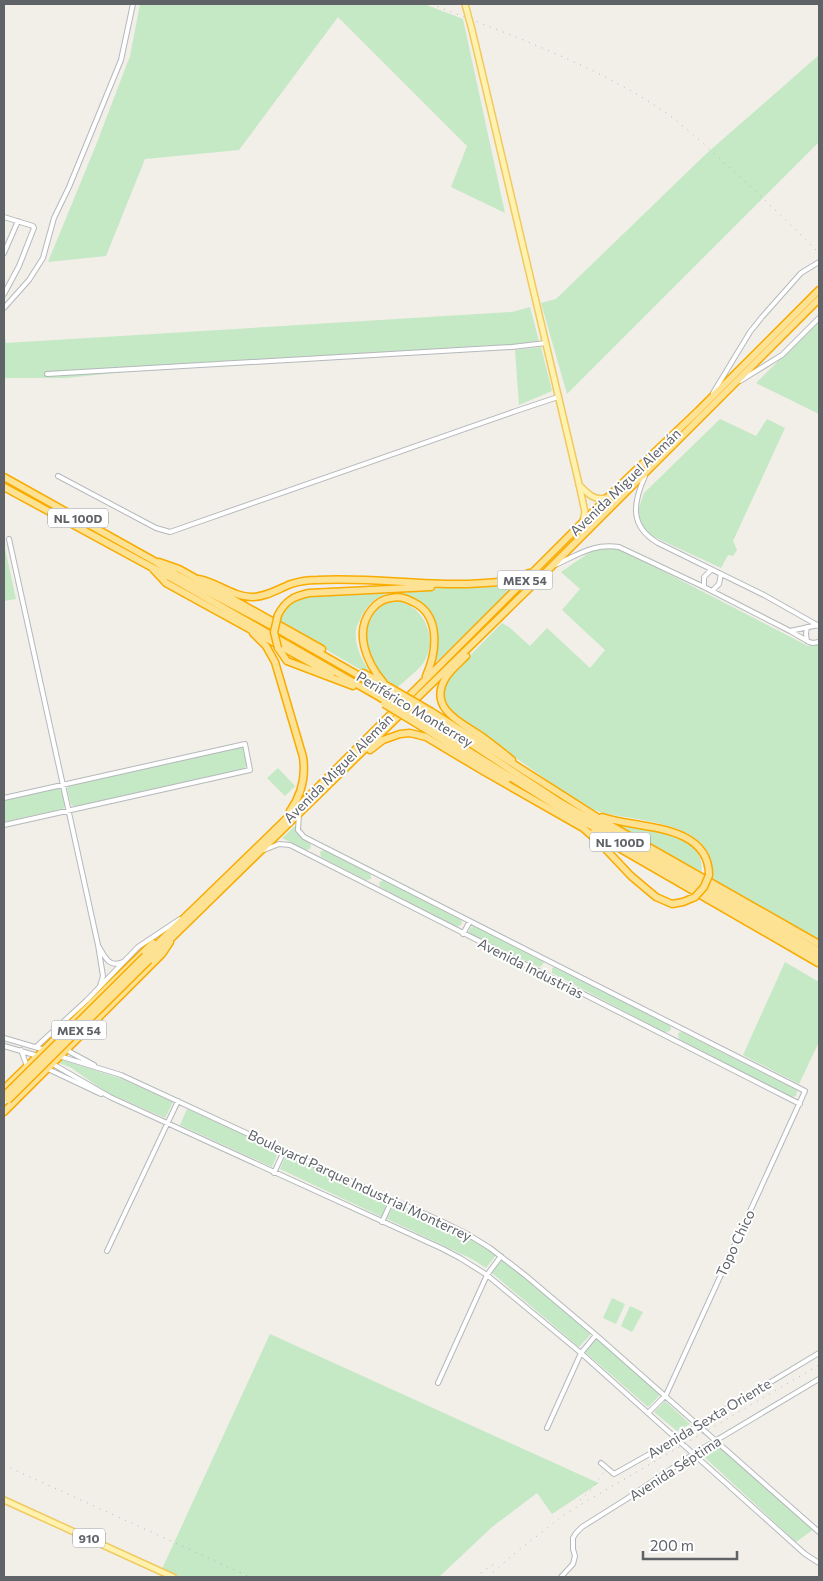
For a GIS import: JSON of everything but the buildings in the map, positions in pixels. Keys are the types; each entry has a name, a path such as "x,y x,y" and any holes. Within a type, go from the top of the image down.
{"highway":[{"name":"Avenida Miguel Alemán","path":"147,958 172,939 646,474 732,386 819,290"},
{"name":"Avenida Miguel Alemán","path":"5,1099 147,958 174,928 281,824 609,496 819,299"},
{"name":"Periférico Monterrey","path":"4,477 819,960"},
{"name":"Periférico Monterrey","path":"4,487 171,572 387,688 431,714 558,801 819,951"},
{"path":"154,565 174,567 198,579 387,688"},
{"path":"154,565 166,583 258,637 272,657 303,757 305,771 302,790 297,802 281,824"},
{"path":"198,579 251,597 268,594 298,582 319,579 444,584 479,583 506,581 537,569"},
{"path":"353,686 292,663 284,658 278,648 274,632 278,615 287,601 309,593 426,588 444,584"},
{"path":"387,688 367,656 363,640 363,626 372,608 392,597 404,598 420,605 430,620 434,637 433,654 423,682"},
{"path":"233,621 380,699"},
{"path":"481,636 474,648 445,680 441,690 444,706 454,719 493,745 543,784"},
{"path":"431,714 589,812 819,944"},
{"path":"423,725 545,806"},
{"path":"362,754 394,735 410,733 421,735 483,772 819,960"},
{"path":"583,828 631,876 656,897 672,904 683,902 695,897 704,887 709,875 708,862 703,851 683,836 664,830 605,819 589,812"},
{"path":"4,1089 148,948 174,928"},
{"path":"4,1112 167,949 172,939"},
{"path":"57,1036 55,1042 58,1048 68,1047"},
{"path":"27,1066 35,1069 40,1076"}],"main road":[{"path":"465,4 579,484 585,512 580,526"},
{"path":"579,484 593,497 609,496"},
{"name":"910","path":"4,1501 168,1577"},
{"name":"910","path":"4,1501 173,1577"}],"street":[{"path":"4,308 29,280 43,258 54,218 76,170 121,60 133,4"},
{"path":"4,217 33,226 34,230 4,294"},
{"path":"4,254 18,221"},
{"path":"698,411 717,387 762,317 801,272 818,264"},
{"path":"732,386 782,355 819,318"},
{"path":"47,374 502,348 546,343"},
{"path":"58,476 156,528 170,532 558,397"},
{"path":"646,474 635,508 637,521 645,534 658,543 764,595 819,625"},
{"path":"10,539 98,945 103,976 100,986"},
{"path":"551,567 591,548 608,545 629,551 704,587 807,641 819,642"},
{"path":"704,587 704,577 711,570"},
{"path":"712,591 719,584 721,574"},
{"path":"790,631 819,625"},
{"path":"807,627 807,641"},
{"path":"4,798 244,744 250,770 4,825"},
{"name":"Avenida Industrias","path":"299,814 298,828 302,836 806,1091"},
{"name":"Avenida Industrias","path":"262,850 279,844 290,845 800,1104"},
{"path":"36,1047 87,1000 146,941 188,915"},
{"path":"463,934 470,921"},
{"path":"98,945 106,960 110,963 118,964 126,960"},
{"path":"80,1014 87,1000"},
{"name":"Boulevard Parque Industrial Monterrey","path":"4,1038 121,1075 470,1235 501,1256 596,1335 819,1532"},
{"name":"Boulevard Parque Industrial Monterrey","path":"4,1046 37,1056 50,1066 95,1092 168,1123 451,1253 486,1275 581,1353 676,1439 695,1453 805,1554 819,1563"},
{"path":"68,1047 75,1056 108,1071"},
{"path":"21,1050 27,1066"},
{"name":"Topo Chico","path":"666,1395 806,1091"},
{"path":"107,1251 178,1101"},
{"path":"274,1173 284,1151"},
{"path":"382,1222 392,1200"},
{"path":"438,1383 486,1275 501,1256"},
{"path":"547,1428 581,1353 596,1335"},
{"name":"Avenida Sexta Oriente","path":"601,1463 614,1474 819,1353"},
{"name":"Avenida Séptima","path":"561,1577 573,1564 573,1538 582,1527 633,1496 695,1453 819,1379"},
{"path":"648,1413 666,1395"}],"green space":[{"path":"140,4 424,4 463,19 505,213 451,187 467,146 338,17 239,150 145,159 106,256 48,262 130,56"},
{"path":"819,55 819,142 567,394 541,303 556,299 707,153"},
{"path":"530,307 539,341 510,345 183,366 66,378 4,378 4,331 6,343 512,312"},
{"path":"819,321 819,414 756,383"},
{"path":"541,347 552,391 519,405 515,350"},
{"path":"720,419 756,436 767,419 785,428 733,541 737,550 733,556 728,555 721,568 650,535 644,528 638,511 644,493"},
{"path":"4,544 16,599 4,601"},
{"path":"610,547 628,553 808,646 819,643 819,940 712,879 711,860 703,846 691,835 657,823 601,812 579,803 453,713 447,705 444,693 447,679 502,623 530,646 547,628 590,668 605,650 562,610 580,589 561,572 593,550"},
{"path":"523,578 429,669 434,646 430,614 424,605 401,594 393,593 377,598 364,611 357,627 358,649 373,677 279,622 283,612 289,606 305,597 483,586 513,582"},
{"path":"396,601 406,603 421,615 429,633 430,643 428,653 422,665 396,689 385,680 369,654 366,627 370,616 380,607"},
{"path":"241,747 244,749 247,764 244,770 78,807 71,805 67,788 69,786"},
{"path":"278,768 295,786 285,796 267,778"},
{"path":"62,787 65,802 63,809 4,822 4,799"},
{"path":"605,821 651,830 684,841 695,849 699,856 702,867 701,875"},
{"path":"297,826 299,835 311,845 310,849 306,850 282,838"},
{"path":"324,850 369,873 371,879 366,880 321,857 320,852"},
{"path":"383,880 460,919 462,921 461,925 456,927 380,887 379,883"},
{"path":"474,926 541,959 544,962 543,964 540,967 537,966 470,934 470,928"},
{"path":"785,962 819,982 819,1042 799,1084 743,1055"},
{"path":"556,966 669,1025 670,1031 664,1032 552,973 552,968"},
{"path":"682,1032 795,1089 797,1091 796,1096 791,1097 679,1039 678,1033"},
{"path":"59,1059 122,1079 173,1102 165,1118 106,1092 70,1067 56,1062"},
{"path":"187,1109 279,1150 272,1167 180,1125"},
{"path":"286,1155 388,1200 382,1217 280,1169"},
{"path":"394,1203 461,1233 496,1255 486,1268 472,1259 387,1219"},
{"path":"502,1259 591,1334 579,1347 492,1273"},
{"path":"612,1298 625,1304 616,1324 603,1318"},
{"path":"630,1306 643,1312 632,1332 621,1326"},
{"path":"270,1334 599,1483 552,1514 537,1493 492,1527 439,1577 180,1577 162,1569"},
{"path":"596,1338 661,1394 648,1407 584,1351"},
{"path":"665,1401 690,1424 677,1431 654,1412"},
{"path":"715,1443 814,1529 796,1542 700,1453"}],"railway":[{"path":"431,4 579,64 635,93 662,110 706,146 819,253"},
{"path":"488,1577 565,1514 819,1365"},
{"path":"4,1465 250,1577"},
{"path":"580,1500 589,1492 605,1471"},
{"path":"475,1577 494,1564"}]}
